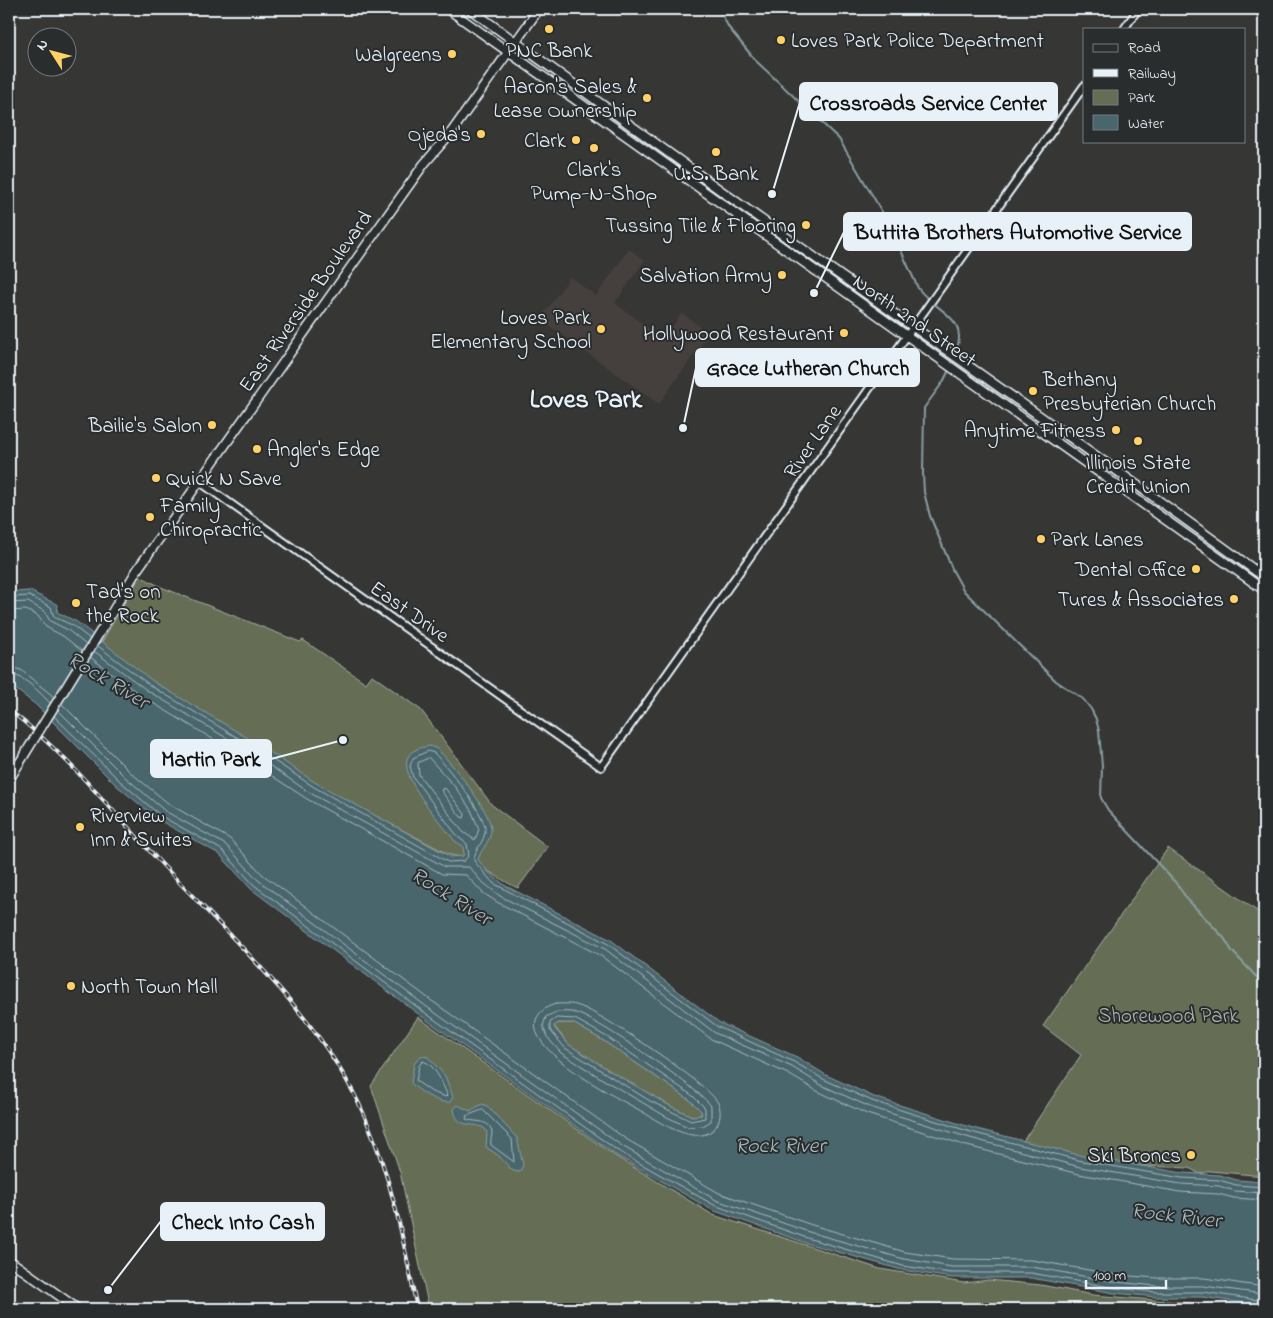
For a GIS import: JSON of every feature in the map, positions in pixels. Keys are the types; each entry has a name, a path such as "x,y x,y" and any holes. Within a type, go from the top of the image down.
{"main road":[{"name":"North 2nd Street","path":"448,9 1264,590"},
{"name":"North 2nd Street","path":"470,9 960,361 1138,484 1264,577"},
{"name":"East Riverside Boulevard","path":"9,780 137,570 424,164 450,134 539,9"},
{"path":"9,1260 78,1309"}],"street":[{"path":"1125,28 1138,9"},
{"name":"River Lane","path":"601,766 914,328 1083,87"},
{"name":"East Drive","path":"200,482 601,766"}],"shaded area":[{"name":"Loves Park Elementary School","path":"629,249 645,260 615,303 663,339 682,313 709,333 659,404 540,319 570,277 596,296"}],"green space":[{"path":"140,576 161,587 300,642 303,640 366,683 372,675 421,710 492,805 548,847 518,888 476,864 450,855 318,786 187,705 100,645"},
{"name":"Shorewood Park","path":"1168,848 1264,916 1264,1176 1210,1171 1200,1174 1189,1168 1104,1164 1023,1141 1081,1055 1043,1026"},
{"path":"418,1017 615,1156 713,1215 880,1269 964,1283 989,1280 1041,1285 1093,1295 1264,1309 429,1309 400,1172 371,1086"},
{"path":"558,1023 573,1023 604,1041 690,1100 701,1111 702,1115 692,1116 672,1107 610,1071 568,1044 554,1026"}],"water":[{"name":"Rock River","path":"9,578 13,592 30,591 58,605 57,612 77,622 154,682 256,743 316,783 451,857 463,856 463,846 455,841 422,799 414,786 406,763 413,751 430,746 437,749 469,787 489,821 491,834 478,860 488,872 506,886 611,940 720,1023 797,1057 826,1075 874,1097 973,1128 1083,1156 1183,1173 1220,1175 1237,1180 1264,1182 1264,1306 1202,1297 1156,1297 1114,1293 1031,1278 951,1278 902,1270 806,1243 712,1210 616,1155 421,1016 251,889 219,854 159,820 117,786 36,705 9,684","holes":["558,1023 573,1023 604,1041 690,1100 701,1111 702,1115 692,1116 672,1107 568,1044 554,1026"]},
{"path":"421,1056 428,1057 445,1076 453,1097 450,1102 434,1099 411,1083 414,1064"},
{"path":"482,1104 487,1106 517,1138 523,1165 520,1172 513,1171 499,1156 486,1147 487,1132 484,1128 461,1122 455,1115 454,1109 458,1105 470,1111"}],"waterway":[{"path":"719,9 729,28 756,61 839,139 888,222 918,288 955,323 959,341 955,354"},
{"path":"950,368 943,382 924,408 923,474 924,492 930,516 953,571 964,591 1056,681 1083,699 1091,709 1099,731 1102,766 1101,798 1108,810 1175,882 1188,900 1224,938 1232,951 1264,985"}],"railway":[{"path":"9,710 30,726 68,762 158,860 244,949 300,1013 325,1047 347,1081 365,1117 383,1164 402,1236 417,1309"}],"place":[{"name":"PNC Bank","path":"549,29"},
{"name":"Loves Park Police Department","path":"781,40"},
{"name":"Walgreens","path":"452,54"},
{"name":"Aaron's Sales & Lease Ownership","path":"647,98"},
{"name":"Ojeda's","path":"481,134"},
{"name":"Clark","path":"576,140"},
{"name":"Clark's Pump-N-Shop","path":"594,148"},
{"name":"U.S. Bank","path":"716,152"},
{"name":"Crossroads Service Center","path":"772,194"},
{"name":"Tussing Tile & Flooring","path":"806,225"},
{"name":"Salvation Army","path":"782,275"},
{"name":"Buttita Brothers Automotive Service","path":"814,293"},
{"name":"Loves Park Elementary School","path":"601,329"},
{"name":"Hollywood Restaurant","path":"844,333"},
{"name":"Bethany Presbyterian Church","path":"1033,391"},
{"name":"Bailie's Salon","path":"212,425"},
{"name":"Grace Lutheran Church","path":"683,428"},
{"name":"Anytime Fitness","path":"1116,430"},
{"name":"Illinois State Credit Union","path":"1138,441"},
{"name":"Angler's Edge","path":"257,449"},
{"name":"Quick N Save","path":"156,478"},
{"name":"Family Chiropractic","path":"150,517"},
{"name":"Park Lanes","path":"1041,539"},
{"name":"Dental Office","path":"1196,569"},
{"name":"Tures & Associates","path":"1234,599"},
{"name":"Tad's on the Rock","path":"76,603"},
{"name":"Martin Park","path":"343,740"},
{"name":"Riverview Inn & Suites","path":"80,827"},
{"name":"North Town Mall","path":"71,986"},
{"name":"Ski Broncs","path":"1191,1155"},
{"name":"Check Into Cash","path":"108,1290"}],"district":[{"name":"Loves Park","path":"586,398"}]}
